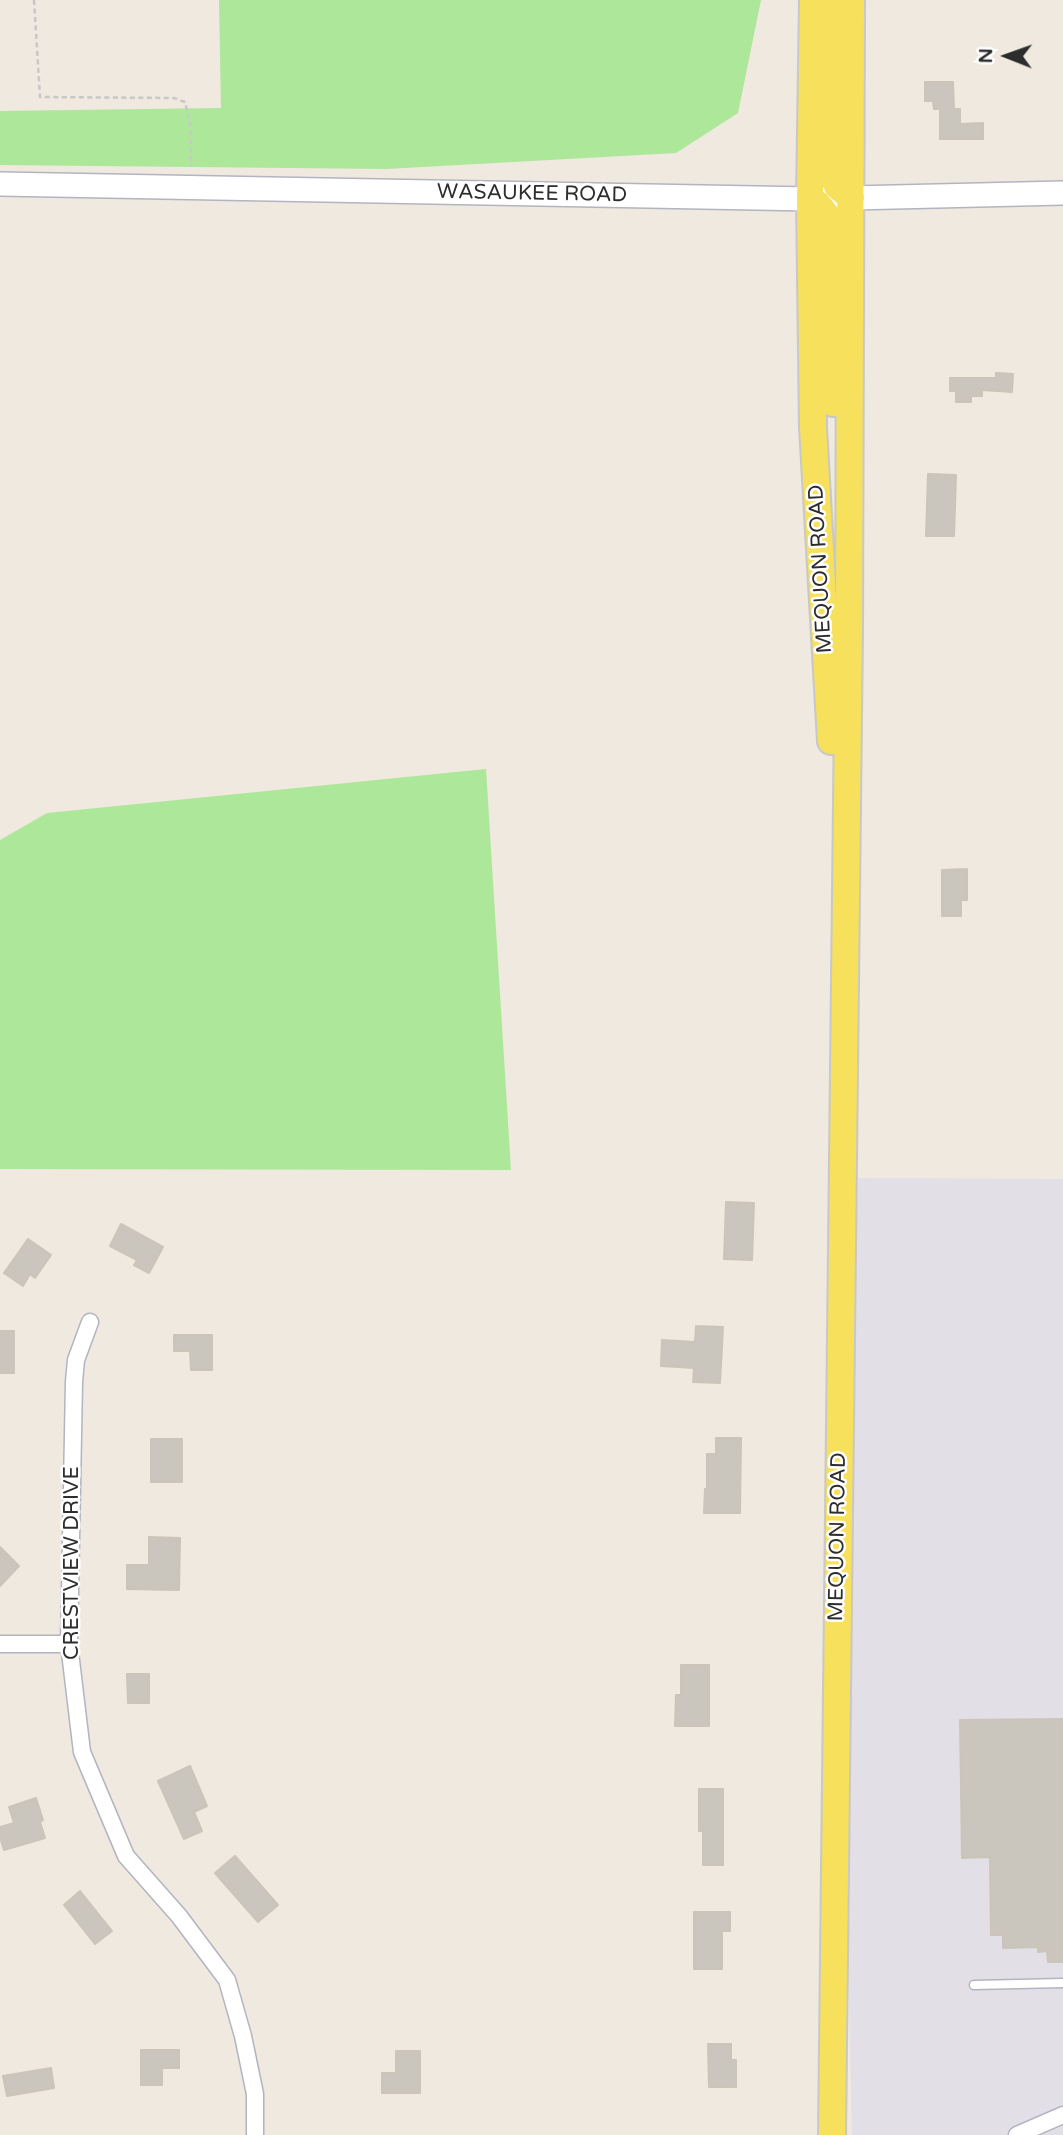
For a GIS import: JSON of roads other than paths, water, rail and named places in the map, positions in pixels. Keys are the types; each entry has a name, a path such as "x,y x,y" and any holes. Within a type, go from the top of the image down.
{"main road":[{"name":"MEQUON ROAD","path":"813,0 810,199 813,427 844,939"},
{"path":"831,0 830,166 837,186 851,198"},
{"name":"MEQUON ROAD","path":"832,2135 849,628 850,0"},
{"path":"810,199 818,204 825,214 830,233 836,466 849,628"}],"street":[{"name":"WASAUKEE ROAD","path":"0,184 810,199 1063,192"},
{"name":"CRESTVIEW DRIVE","path":"90,1322 76,1360 74,1382 69,1644 82,1752 126,1856 179,1916 227,1980 243,2036 255,2094 256,2135"},
{"path":"0,1644 69,1644"},
{"path":"1017,2135 1063,2115"}],"lane":[{"path":"974,1985 1063,1983"}]}
